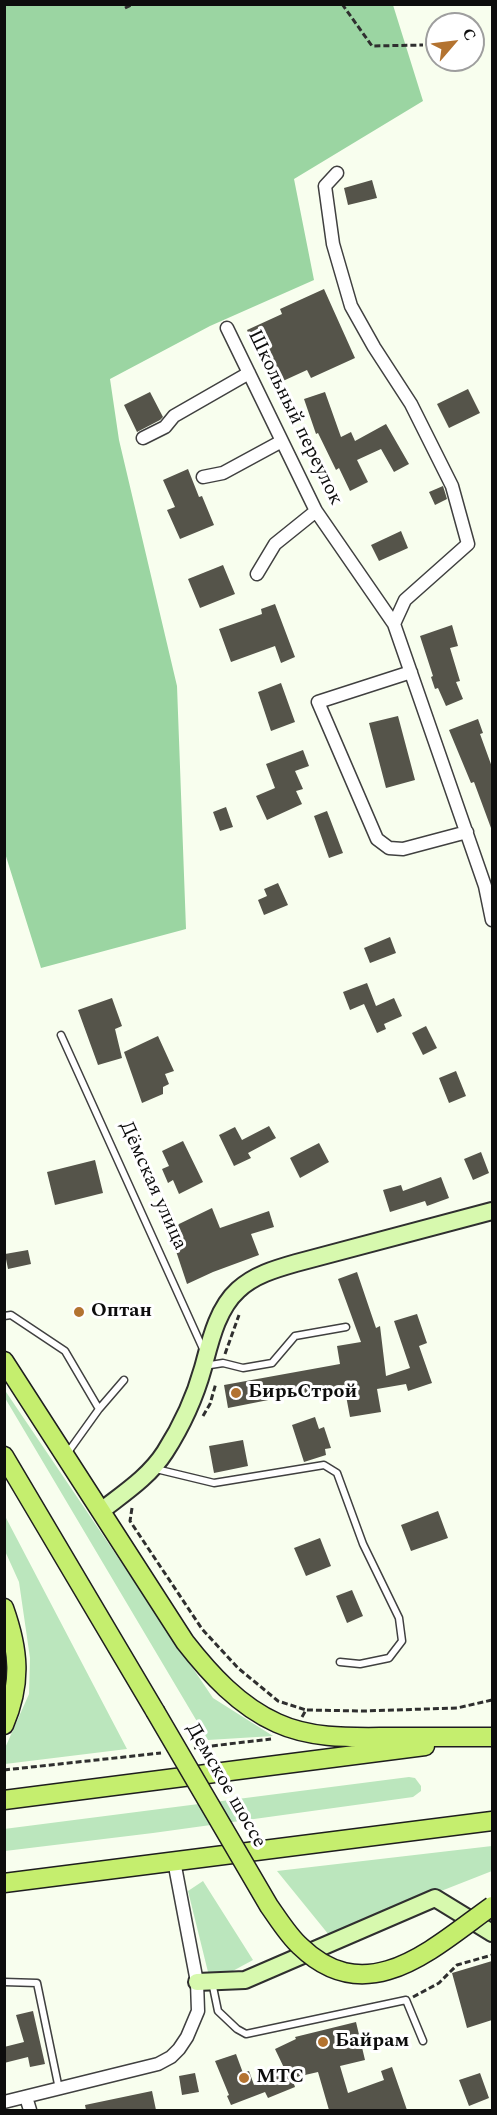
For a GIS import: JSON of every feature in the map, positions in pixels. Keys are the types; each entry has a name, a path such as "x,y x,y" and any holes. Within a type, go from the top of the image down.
{"main road":[{"path":"4,1361 184,1642 218,1682 259,1714 295,1730 322,1735 492,1737"},
{"name":"Демское шоссе","path":"4,1456 269,1906 300,1946 314,1958 335,1969 369,1975 390,1972 426,1953 492,1906"},
{"path":"4,1608 15,1645 17,1664 17,1685 4,1725"},
{"path":"4,1800 492,1737"},
{"path":"4,1883 492,1821"},
{"path":"417,1831 492,1828"}],"street":[{"path":"338,173 325,186 333,244 351,306 411,405 452,486 468,544 405,600 394,624"},
{"name":"Школьный переулок","path":"227,328 316,511 394,624 485,886 492,920"},
{"path":"143,438 165,427 174,416 249,373"},
{"path":"203,477 223,473 282,441"},
{"path":"257,574 275,544 316,511"},
{"path":"411,672 318,702 377,838 389,848 403,849 467,832"},
{"path":"101,1510 139,1482 165,1453 178,1429 214,1331 228,1302 236,1291 250,1280 270,1270 492,1211"},
{"path":"4,2102 140,2069 171,2057 183,2043 193,2025 205,1982 174,1861"},
{"path":"205,1982 245,1980 435,1898 492,1933"},
{"path":"26,2097 30,2110"}],"lane":[{"name":"Дёмская улица","path":"61,1035 204,1361"},
{"path":"4,1316 10,1315 65,1351 99,1409"},
{"path":"204,1361 243,1368 272,1363 295,1336 346,1327"},
{"path":"66,1455 99,1409 124,1380"},
{"path":"152,1469 214,1483 324,1465 337,1473 363,1544 399,1618 402,1641 389,1658 360,1664 340,1662"},
{"path":"4,1982 37,1983 59,2089"},
{"path":"205,1982 218,2011 237,2029 246,2034 406,2000 423,2041"}],"path":[{"path":"125,8 133,4"},
{"path":"342,4 372,46 423,45"},
{"path":"201,1421 210,1404 240,1314"},
{"path":"136,1501 132,1507 130,1521 202,1629 238,1668 278,1701 306,1710 364,1711 457,1708 492,1700"},
{"path":"183,1749 291,1737 306,1710"},
{"path":"4,1770 161,1753"},
{"path":"406,2000 440,1983 457,1965 492,1955"}],"green space":[{"path":"5,4 393,5 423,101 294,179 314,280 210,326 110,379 119,440 177,686 186,929 41,968 4,850"},
{"path":"4,1389 213,1698 273,1736 208,1740 5,1398"},
{"path":"5,1516 127,1749 5,1764 5,1748 29,1694 30,1658 19,1582 5,1551"},
{"path":"415,1778 421,1786 421,1791 413,1797 5,1851 4,1829"},
{"path":"492,1846 492,1871 329,1935 277,1871"},
{"path":"203,1881 253,1960 229,1973 208,1972 188,1891"}],"building":[{"path":"372,180 377,198 348,205 344,188"},
{"path":"324,289 355,358 311,378 307,370 272,386 247,330 282,314 280,309"},
{"path":"468,389 480,413 449,428 437,404"},
{"path":"150,392 163,417 137,432 124,405"},
{"path":"325,392 341,437 351,432 355,441 386,424 409,464 394,472 381,449 357,460 368,482 350,491 339,468 336,470 318,433 316,434 304,399"},
{"path":"188,469 199,497 202,496 214,525 180,539 167,510 175,507 163,480"},
{"path":"443,486 447,499 435,505 429,492"},
{"path":"401,531 408,548 379,561 371,545"},
{"path":"223,565 235,594 200,608 188,579"},
{"path":"275,604 295,657 281,663 275,646 231,662 219,629 262,614 261,609"},
{"path":"452,625 458,646 450,648 460,681 456,682 463,699 446,706 438,688 435,689 420,636"},
{"path":"281,683 295,722 271,731 258,692"},
{"path":"398,716 415,780 386,788 369,723"},
{"path":"478,719 483,733 480,734 492,767 491,828 474,782 471,783 449,730"},
{"path":"303,750 309,766 295,771 303,789 296,791 302,804 267,820 256,796 275,788 266,764"},
{"path":"226,807 233,827 220,831 213,812"},
{"path":"327,811 343,853 329,858 314,816"},
{"path":"278,883 288,905 264,915 258,900 267,896 264,889"},
{"path":"390,937 396,953 370,963 364,948"},
{"path":"367,983 376,1006 394,998 402,1016 384,1024 386,1029 377,1033 364,1004 350,1010 343,992"},
{"path":"112,998 122,1026 115,1029 122,1058 98,1065 78,1010"},
{"path":"426,1026 437,1048 423,1055 412,1033"},
{"path":"158,1036 174,1071 165,1074 169,1084 163,1087 163,1094 142,1103 124,1052"},
{"path":"456,1071 466,1096 449,1103 439,1078"},
{"path":"269,1126 276,1138 248,1153 251,1158 234,1166 219,1135 235,1127 242,1140"},
{"path":"183,1141 203,1182 179,1194 173,1180 168,1183 162,1169 169,1166 162,1151"},
{"path":"319,1143 329,1162 300,1178 290,1158"},
{"path":"481,1152 489,1173 473,1180 464,1159"},
{"path":"95,1160 103,1193 55,1205 47,1172"},
{"path":"441,1177 449,1198 427,1206 425,1201 390,1212 383,1190 401,1185 403,1191"},
{"path":"212,1208 220,1228 269,1211 274,1227 251,1234 259,1255 187,1284 171,1236 179,1224"},
{"path":"28,1250 31,1264 8,1269 5,1254"},
{"path":"357,1272 376,1328 380,1326 386,1376 410,1368 394,1321 417,1314 427,1343 419,1346 432,1383 408,1391 406,1384 377,1389 381,1412 350,1417 344,1385 228,1408 224,1385 340,1364 337,1346 361,1342 338,1279"},
{"path":"315,1417 319,1429 324,1427 331,1448 325,1449 326,1455 304,1462 292,1425"},
{"path":"243,1440 248,1466 214,1473 209,1446"},
{"path":"438,1511 448,1538 411,1551 401,1525"},
{"path":"320,1538 331,1566 306,1576 294,1548"},
{"path":"352,1590 363,1616 347,1623 336,1596"},
{"path":"492,1961 492,2020 467,2028 452,1973"},
{"path":"33,2011 45,2064 30,2067 28,2057 4,2063 4,2047 24,2042 16,2015"},
{"path":"356,2022 365,2060 340,2066 348,2093 384,2080 381,2071 392,2067 407,2110 329,2110 318,2072 292,2078 295,2087 268,2098 265,2092 231,2105 215,2061 236,2054 243,2073 249,2071 254,2085 286,2072 275,2049 296,2039 295,2037"},
{"path":"195,2073 199,2092 182,2095 179,2076"},
{"path":"480,2073 489,2098 469,2106 459,2080"},
{"path":"152,2091 156,2110 86,2110 85,2105"}],"place":[{"name":"Оптан","path":"79,1312"},
{"name":"БирьСтрой","path":"236,1393"},
{"name":"Байрам","path":"323,2042"},
{"name":"МТС","path":"244,2078"}]}
